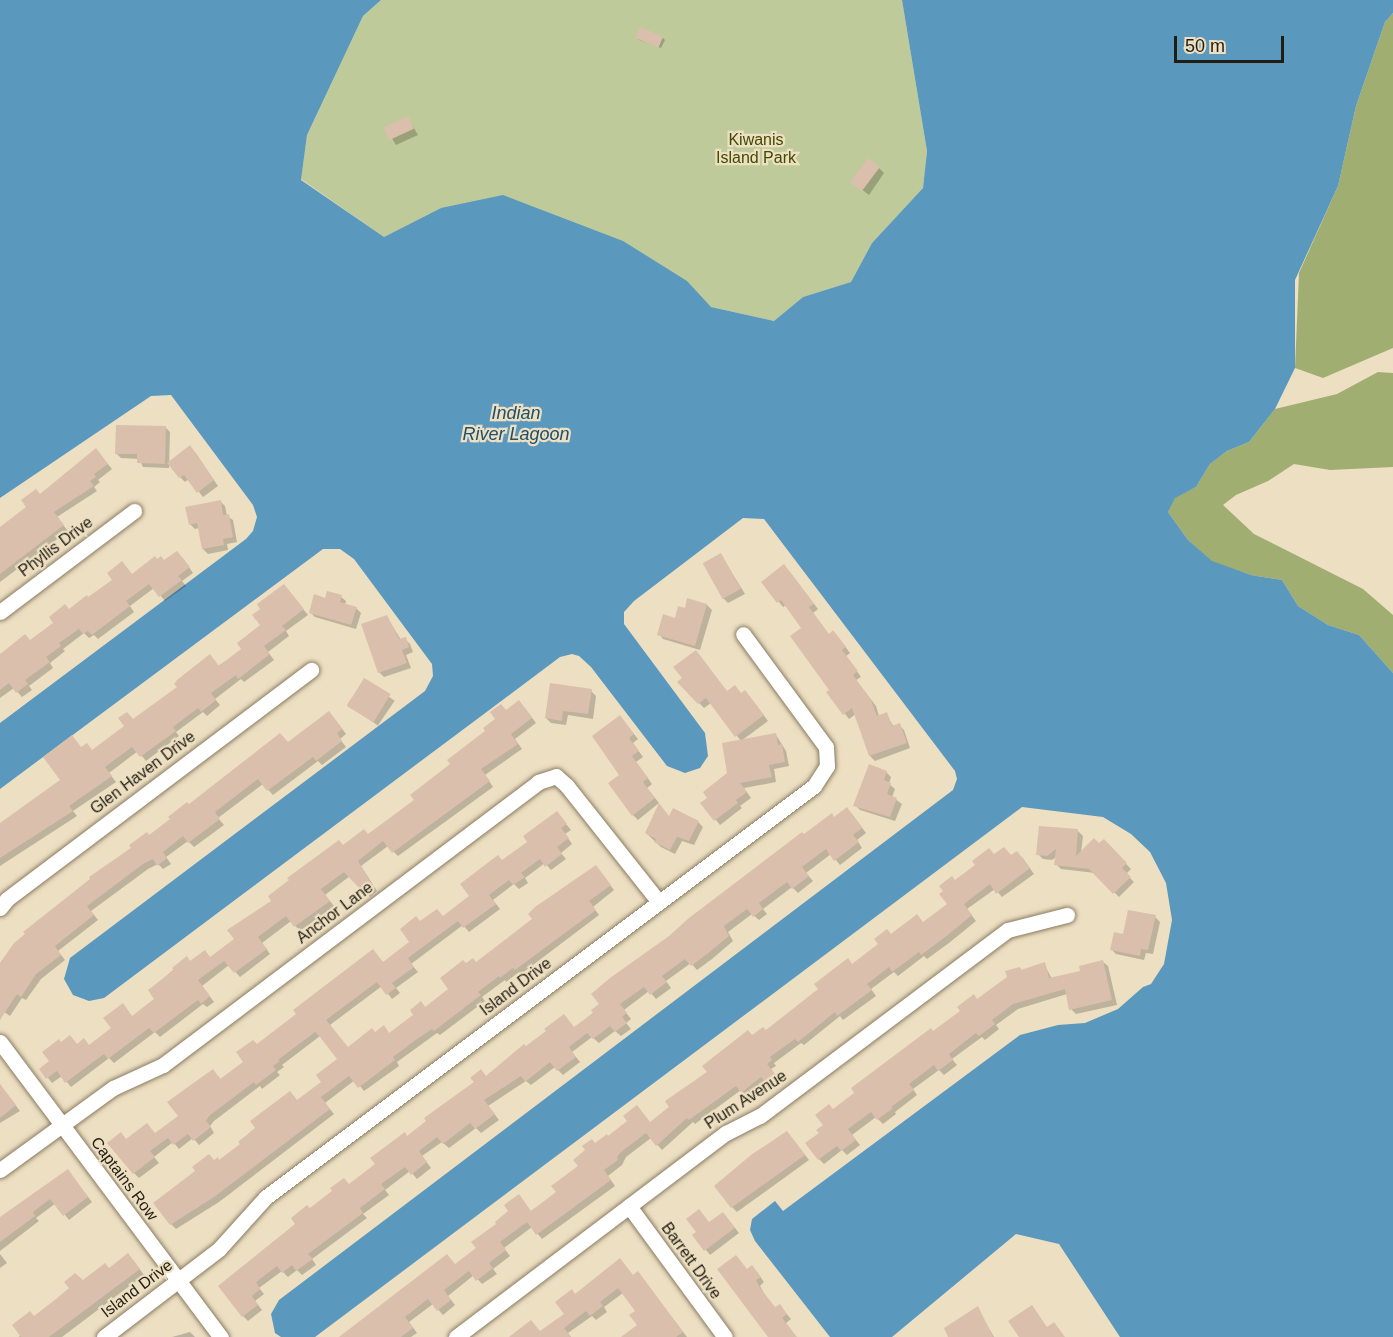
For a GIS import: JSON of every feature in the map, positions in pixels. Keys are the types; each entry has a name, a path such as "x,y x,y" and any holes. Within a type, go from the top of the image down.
{"street":[{"name":"Phyllis Drive","path":"0,612 134,511"},
{"name":"Island Drive","path":"104,1337 219,1249 266,1197 814,786 827,766 826,747 743,634"},
{"name":"Glen Haven Drive","path":"0,908 7,899 311,670"},
{"name":"Anchor Lane","path":"0,1170 113,1088 163,1065 538,782 556,776 567,786 659,902"},
{"name":"Plum Avenue","path":"456,1337 628,1206 726,1134 760,1116 1008,930 1067,915"},
{"name":"Captains Row","path":"0,1042 221,1337"},
{"name":"Barrett Drive","path":"628,1206 725,1337"}],"green space":[{"name":"Kiwanis Island Park","path":"381,0 902,0 927,151 923,188 872,243 851,282 803,297 774,321 711,307 441,208 384,237 301,179 307,135 363,16"},
{"path":"1393,13 1393,348 1323,378 1295,368 1299,273 1338,186 1356,106 1385,22"},
{"path":"1378,372 1393,373 1393,467 1330,470 1294,464 1268,481 1236,495 1223,505 1254,534 1363,589 1393,615 1393,673 1359,635 1328,625 1298,606 1282,580 1251,575 1212,562 1188,540 1168,512 1175,497 1196,487 1210,464 1227,451 1249,442 1275,409 1337,394"}],"water":[{"name":"Indian River Lagoon","path":"0,0 381,0 363,16 307,135 301,180 384,237 441,208 503,195 623,241 687,281 711,307 774,321 803,297 851,282 872,243 923,188 927,151 902,0 1393,0 1393,13 1385,22 1356,106 1338,186 1295,280 1295,368 1275,409 1249,442 1227,451 1210,464 1196,487 1175,498 1168,512 1188,540 1212,561 1251,575 1282,580 1298,606 1328,625 1359,635 1393,673 1393,1337 1120,1337 1059,1244 1016,1234 892,1337 830,1337 755,1241 750,1230 752,1219 775,1201 783,1211 1020,1035 1058,1025 1085,1023 1118,1009 1143,987 1151,984 1164,964 1172,920 1166,883 1150,852 1131,834 1103,817 1022,807 315,1337 281,1337 275,1333 271,1314 279,1300 953,790 957,779 955,771 764,519 743,518 634,601 624,612 624,624 705,733 708,756 700,768 685,773 667,766 591,667 579,656 572,654 560,657 104,998 89,1001 73,995 64,979 70,958 425,691 433,676 432,664 354,559 340,549 323,549 0,789 0,723 246,539 253,531 257,517 253,505 171,395 151,396 0,498"}],"building":[{"path":"640,27 663,37 658,48 635,38"},
{"path":"408,116 414,129 389,140 384,127"},
{"path":"868,158 880,167 862,191 850,182"},
{"path":"116,425 166,426 165,464 137,463 137,454 115,454"},
{"path":"190,445 214,480 197,493 184,475 179,478 167,463"},
{"path":"96,448 108,464 94,474 96,477 90,481 94,486 54,512 64,525 0,574 0,527 26,507 21,500 36,489 40,494"},
{"path":"221,500 223,515 229,514 233,537 223,539 224,545 202,549 197,523 189,525 185,507"},
{"path":"177,551 190,567 178,576 182,580 159,597 149,584 126,601 130,606 92,635 88,631 83,634 79,629 59,643 61,646 46,657 50,662 25,680 28,684 16,693 9,683 0,690 0,654 25,634 30,640 53,623 49,617 65,604 69,609 112,580 107,573 122,561 132,574 155,556 157,559 161,556 164,560"},
{"path":"721,553 741,589 723,599 703,563"},
{"path":"784,564 814,604 809,607 829,634 833,630 846,647 842,650 858,671 853,675 871,700 877,716 887,712 892,726 900,723 907,743 869,756 852,708 843,715 826,692 829,690 790,636 801,628 781,600 777,603 761,582"},
{"path":"284,584 304,609 282,626 286,630 264,646 270,654 238,679 236,675 211,693 216,700 201,712 198,708 173,727 176,731 140,757 132,747 105,767 112,776 69,806 73,811 0,858 0,823 60,780 43,757 72,735 81,747 87,743 92,750 124,726 118,718 127,712 133,719 177,687 174,684 177,680 210,654 219,666 241,649 237,643 260,625 252,615 260,609 257,604"},
{"path":"327,591 342,595 340,602 357,607 351,625 309,613 314,594 325,598"},
{"path":"687,598 707,604 695,646 657,635 663,614 675,618 678,606 685,608"},
{"path":"387,615 399,639 406,637 409,647 402,650 407,663 378,673 361,624"},
{"path":"696,650 727,691 735,685 741,693 745,690 764,715 735,737 706,698 698,704 677,682 682,678 673,667"},
{"path":"364,678 391,694 374,722 347,706"},
{"path":"550,683 592,689 588,714 563,711 562,721 545,718"},
{"path":"519,700 532,718 511,734 518,744 481,769 490,781 392,853 383,841 358,861 373,886 364,893 344,872 321,889 330,901 294,927 286,916 258,937 267,949 234,973 224,961 198,980 210,996 201,1004 198,1000 154,1033 149,1028 108,1059 104,1054 65,1083 57,1071 46,1079 39,1069 49,1061 42,1052 59,1039 61,1042 70,1035 77,1044 84,1038 89,1045 111,1028 103,1018 123,1003 132,1016 154,999 148,990 174,970 172,968 187,956 190,961 205,950 210,957 234,939 227,930 271,901 268,896 289,880 287,878 339,840 343,845 364,829 368,834 414,800 410,795 450,764 447,760 485,731 483,728 495,719 490,712 501,704 506,710"},
{"path":"329,711 342,729 337,733 342,741 316,761 313,757 267,791 258,779 215,812 220,819 188,843 183,836 163,852 167,858 157,866 153,859 143,864 87,906 94,915 55,946 61,955 36,974 21,997 17,994 0,1020 0,963 14,943 25,934 23,932 90,879 89,877 131,848 129,845 147,832 149,835 187,802 189,804 280,733 288,742"},
{"path":"620,715 634,734 629,738 639,751 632,756 648,778 643,782 655,798 632,816 608,783 619,775 592,736"},
{"path":"776,733 778,745 782,744 785,762 769,765 772,777 740,783 747,792 736,800 738,803 714,821 700,803 707,798 703,792 727,773 722,743"},
{"path":"869,764 887,771 884,780 891,783 887,794 897,798 890,817 853,806"},
{"path":"659,803 669,816 673,808 699,821 689,841 677,837 670,850 654,842 656,839 645,833"},
{"path":"847,807 862,828 853,835 859,842 834,861 826,849 802,867 809,876 792,889 787,882 759,903 763,909 753,917 747,909 724,926 729,936 707,954 691,966 685,959 662,976 667,982 650,995 644,987 620,1004 627,1013 622,1017 627,1023 615,1032 610,1026 593,1039 587,1033 569,1047 576,1057 557,1071 550,1062 525,1082 521,1076 484,1100 495,1114 475,1129 470,1123 443,1144 437,1137 419,1151 427,1162 411,1175 405,1167 381,1184 385,1189 360,1208 363,1213 308,1254 313,1259 296,1271 292,1265 282,1273 277,1266 256,1282 260,1289 252,1296 258,1305 242,1317 218,1286 295,1224 291,1218 307,1205 310,1208 332,1191 330,1188 344,1178 349,1184 375,1164 370,1158 405,1132 407,1136 426,1121 424,1118 474,1082 470,1078 481,1069 486,1076 524,1044 526,1046 546,1031 544,1029 564,1014 574,1027 593,1013 591,1010 599,1004 591,994 610,978 669,936 689,918 802,832 804,834 832,813 834,817"},
{"path":"557,811 567,824 561,828 569,838 557,847 562,854 545,867 540,859 521,873 525,877 513,885 509,880 489,895 496,904 463,928 458,921 408,958 414,967 392,983 396,988 386,995 377,982 326,1020 348,1047 372,1028 375,1032 384,1025 389,1033 413,1015 410,1010 421,1001 425,1007 448,989 440,978 463,960 466,963 473,958 476,962 532,919 528,914 535,907 596,865 611,885 589,901 596,910 515,970 513,968 500,978 499,976 478,992 481,995 434,1031 432,1029 393,1057 395,1060 358,1088 349,1076 321,1097 330,1109 214,1197 170,1225 153,1203 195,1171 192,1167 209,1154 214,1160 218,1157 219,1160 240,1144 238,1142 255,1128 250,1121 290,1091 297,1100 321,1082 316,1075 337,1059 315,1032 278,1060 280,1061 273,1066 276,1070 256,1085 254,1082 209,1116 206,1121 211,1127 193,1141 188,1134 173,1145 168,1138 150,1151 155,1157 133,1174 107,1143 121,1132 126,1139 147,1123 155,1133 178,1116 167,1102 213,1069 220,1079 243,1062 236,1052 253,1040 257,1044 296,1014 293,1010 373,949 383,962 409,942 400,929 416,916 420,921 437,909 443,916 469,896 460,884 498,855 502,860 527,842 523,836"},
{"path":"1039,826 1078,829 1076,856 1094,838 1099,843 1104,839 1127,863 1122,868 1131,877 1113,894 1089,869 1054,865 1056,849 1047,856 1036,855"},
{"path":"1004,847 1011,855 1017,851 1030,868 996,894 990,884 964,904 972,915 944,938 921,955 919,952 892,972 889,967 867,984 872,990 837,1016 835,1012 798,1042 795,1039 770,1057 772,1060 767,1064 775,1074 765,1082 761,1077 741,1093 736,1086 689,1120 687,1118 656,1146 646,1133 621,1152 617,1157 618,1160 604,1170 611,1180 536,1235 527,1222 500,1242 506,1250 489,1263 493,1268 476,1281 469,1271 444,1290 451,1300 437,1311 428,1299 405,1317 413,1328 401,1337 339,1337 447,1254 455,1264 476,1248 471,1242 496,1224 495,1222 508,1211 504,1205 519,1194 531,1211 556,1192 551,1186 578,1166 573,1160 585,1150 582,1146 592,1139 595,1143 607,1134 608,1136 627,1121 623,1116 637,1105 650,1122 669,1107 665,1101 707,1072 702,1066 748,1030 752,1035 763,1027 766,1030 818,989 814,984 848,958 852,964 878,944 874,939 887,929 891,934 917,914 923,922 947,904 939,894 943,891 939,886 952,876 955,880 975,865 972,861 989,848 994,854"},
{"path":"1128,910 1156,915 1148,950 1141,949 1140,956 1110,950 1114,932 1123,934"},
{"path":"1103,960 1112,1000 1069,1010 1065,989 1013,1004 992,1020 995,1024 979,1036 976,1033 949,1054 953,1060 938,1071 934,1065 909,1084 914,1090 891,1107 893,1108 877,1120 871,1112 848,1129 856,1140 841,1151 837,1146 818,1160 805,1143 819,1133 816,1130 823,1125 815,1115 829,1104 833,1109 854,1093 851,1088 931,1028 933,1031 960,1011 957,1007 974,994 977,999 1007,977 1005,971 1020,967 1021,970 1045,962 1049,978 1080,971 1079,966"},
{"path":"0,1084 16,1105 0,1118"},
{"path":"787,1131 805,1155 731,1208 714,1186 751,1155"},
{"path":"68,1169 88,1197 63,1216 50,1199 33,1212 35,1216 0,1242 0,1217"},
{"path":"699,1209 709,1222 723,1212 735,1228 704,1251 692,1235 696,1232 686,1219"},
{"path":"128,1253 140,1269 49,1337 21,1337 12,1325 30,1311 34,1316 56,1299 69,1288 64,1282 75,1273 83,1280 105,1263 109,1268"},
{"path":"736,1255 747,1269 752,1265 761,1277 756,1280 760,1288 775,1307 780,1304 787,1314 782,1318 797,1337 768,1337 717,1269"},
{"path":"620,1258 633,1275 638,1271 683,1332 676,1337 621,1337 637,1325 629,1315 635,1311 618,1288 600,1302 603,1306 590,1316 586,1311 564,1328 571,1337 509,1337 531,1320 540,1331 564,1314 555,1302 572,1289 575,1294"},
{"path":"1032,1305 1047,1327 1054,1322 1065,1337 1019,1337 1008,1321"},
{"path":"978,1306 993,1337 948,1337 944,1328"}]}
